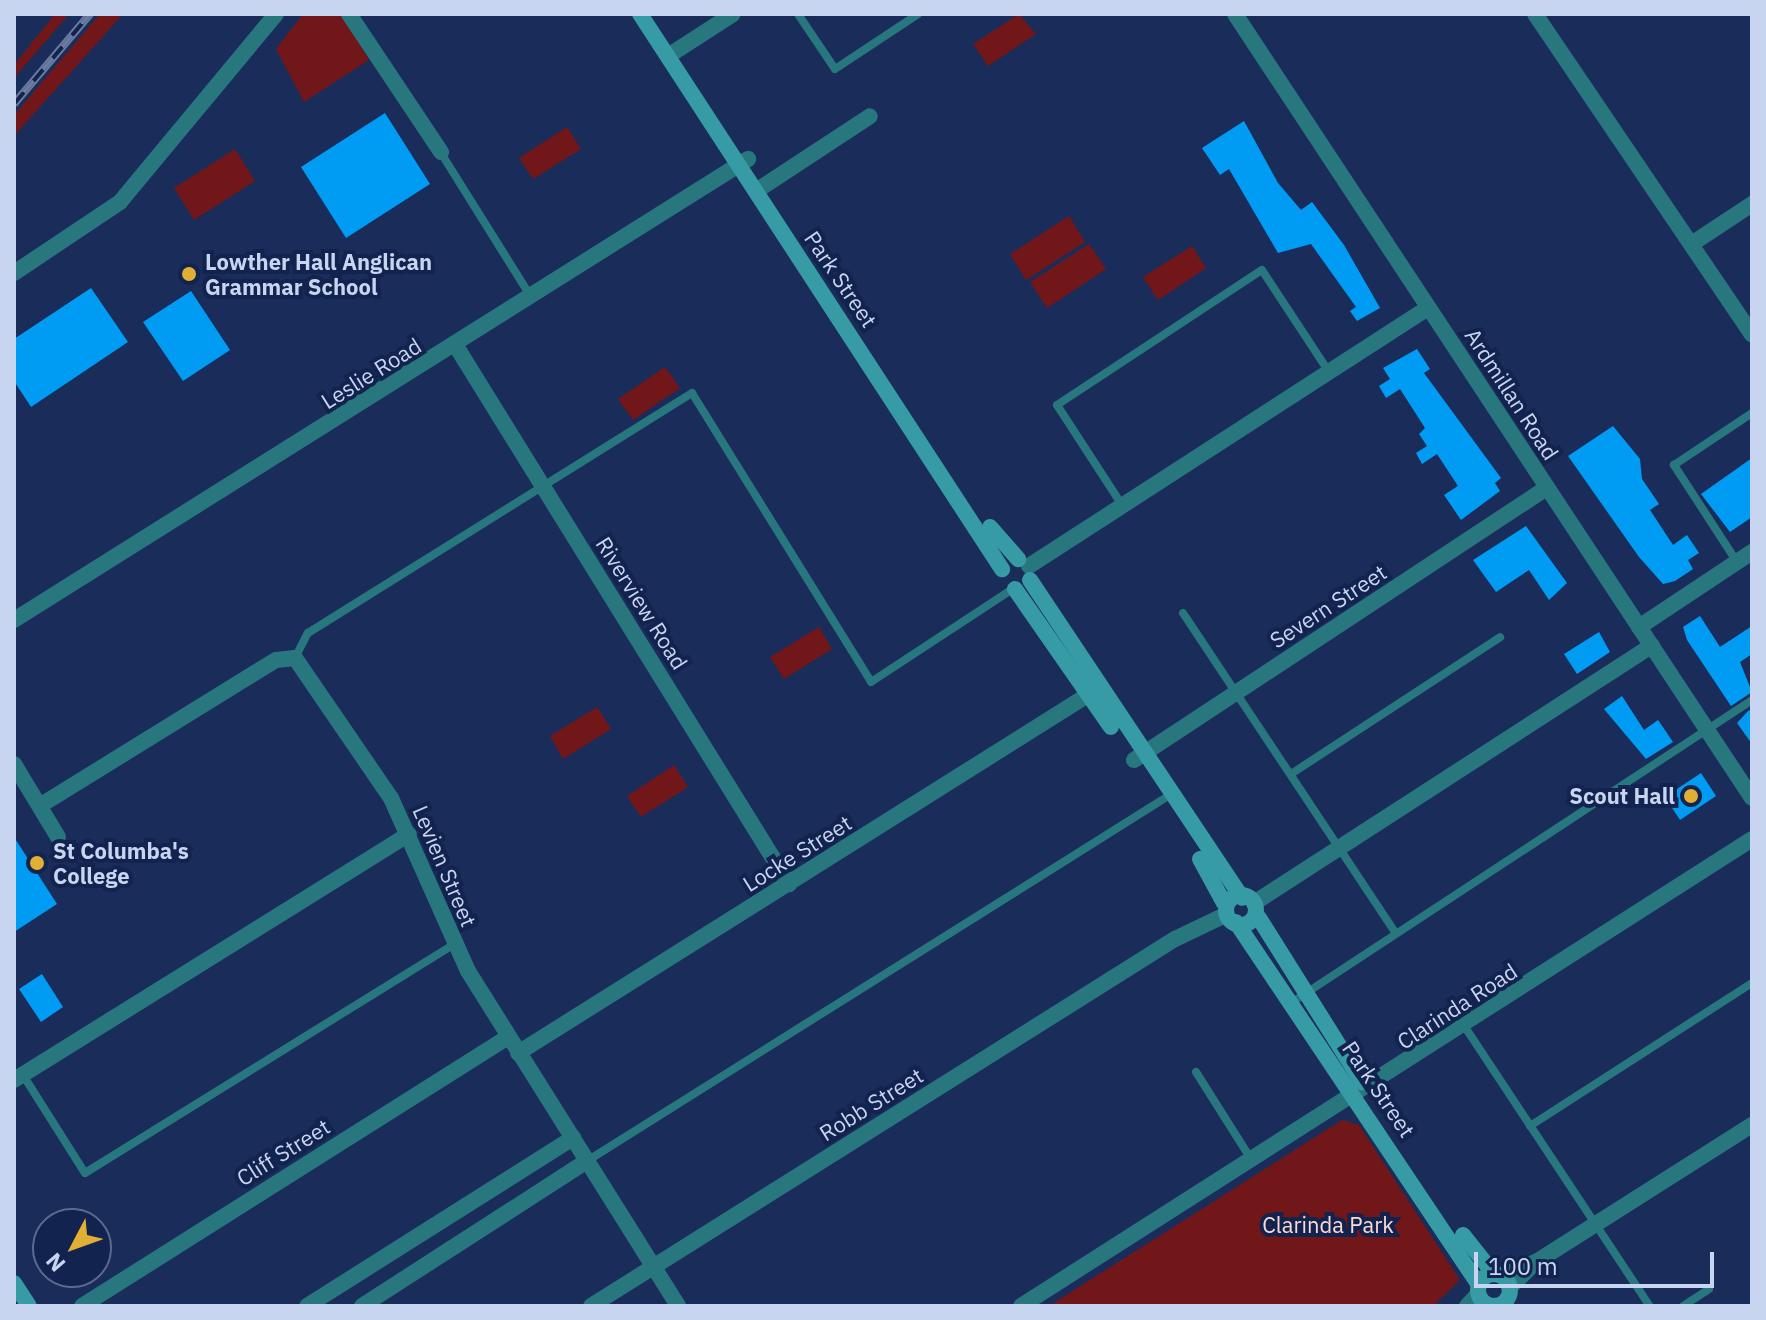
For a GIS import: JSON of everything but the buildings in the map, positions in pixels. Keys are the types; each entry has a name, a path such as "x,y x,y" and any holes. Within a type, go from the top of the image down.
{"street":[{"path":"14,273 120,202 276,14"},
{"path":"349,14 441,152"},
{"name":"Park Street","path":"640,14 672,53 1021,576 1166,798 1227,911 1299,997"},
{"name":"Park Street","path":"652,14 672,53"},
{"path":"672,53 733,14"},
{"name":"Ardmillan Road","path":"1235,14 1752,798"},
{"path":"1542,16 1752,334"},
{"path":"761,188 870,116"},
{"name":"Leslie Road","path":"14,620 456,346 744,162"},
{"name":"Park Street","path":"761,188 1002,569 1021,576"},
{"path":"1693,243 1752,204"},
{"path":"1021,576 1122,505 1428,308"},
{"name":"Riverview Road","path":"456,346 789,884"},
{"name":"Severn Street","path":"1139,757 1547,488"},
{"path":"1639,627 1752,552"},
{"path":"1227,911 1254,908 1290,886 1652,646"},
{"path":"41,805 276,660 295,658"},
{"name":"Levien Street","path":"295,658 409,834 454,944 508,1037 678,1306"},
{"name":"Locke Street","path":"518,1053 1094,691"},
{"path":"14,764 58,837"},
{"name":"Park Street","path":"1166,798 1254,908 1299,997 1492,1296"},
{"path":"18,1075 409,834"},
{"name":"Clarinda Road","path":"1021,1306 1362,1093 1752,839"},
{"path":"1227,911 1254,908"},
{"name":"Robb Street","path":"591,1306 1175,939 1227,911"},
{"name":"Cliff Street","path":"82,1306 508,1037"},
{"path":"1492,1296 1536,1262 1752,1125"},
{"path":"307,1306 573,1138"},
{"path":"362,1306 587,1161"},
{"path":"14,1283 29,1306"}],"lane":[{"path":"798,14 835,69 918,14"},
{"path":"441,152 531,298"},
{"path":"1122,505 1057,405 1262,270 1329,372"},
{"path":"295,658 308,633 692,393 871,682 1021,576"},
{"path":"1737,562 1674,465 1752,413"},
{"path":"1183,613 1396,933"},
{"path":"1291,774 1500,637"},
{"path":"1299,997 1752,700"},
{"path":"587,1161 1166,798"},
{"path":"18,1075 85,1173 454,944"},
{"path":"1530,1126 1752,983"},
{"path":"1465,1027 1650,1306"},
{"path":"1196,1072 1253,1161"},
{"path":"1683,1306 1709,1289"}],"green space":[{"path":"55,14 69,14 14,78 14,65"},
{"path":"100,14 123,14 14,136 14,115"},
{"path":"303,14 342,14 369,60 304,102 276,49"},
{"path":"1019,14 1036,34 988,66 973,44"},
{"path":"567,127 581,149 533,179 519,158"},
{"path":"235,149 255,181 194,220 174,188"},
{"path":"1069,216 1085,242 1026,280 1010,254"},
{"path":"1089,244 1106,269 1047,308 1030,282"},
{"path":"1192,246 1206,268 1158,300 1143,277"},
{"path":"665,367 680,388 633,420 618,399"},
{"path":"819,627 832,649 784,679 770,657"},
{"path":"597,707 611,729 563,759 550,736"},
{"path":"674,765 688,787 641,817 627,796"},
{"name":"Clarinda Park","path":"1342,1120 1359,1125 1460,1280 1433,1306 1049,1306"}],"railway":[{"path":"14,104 90,14"}],"place":[{"name":"Lowther Hall Anglican Grammar School","path":"189,274"},
{"name":"Scout Hall","path":"1691,796"},
{"name":"St Columba's College","path":"37,863"}]}
